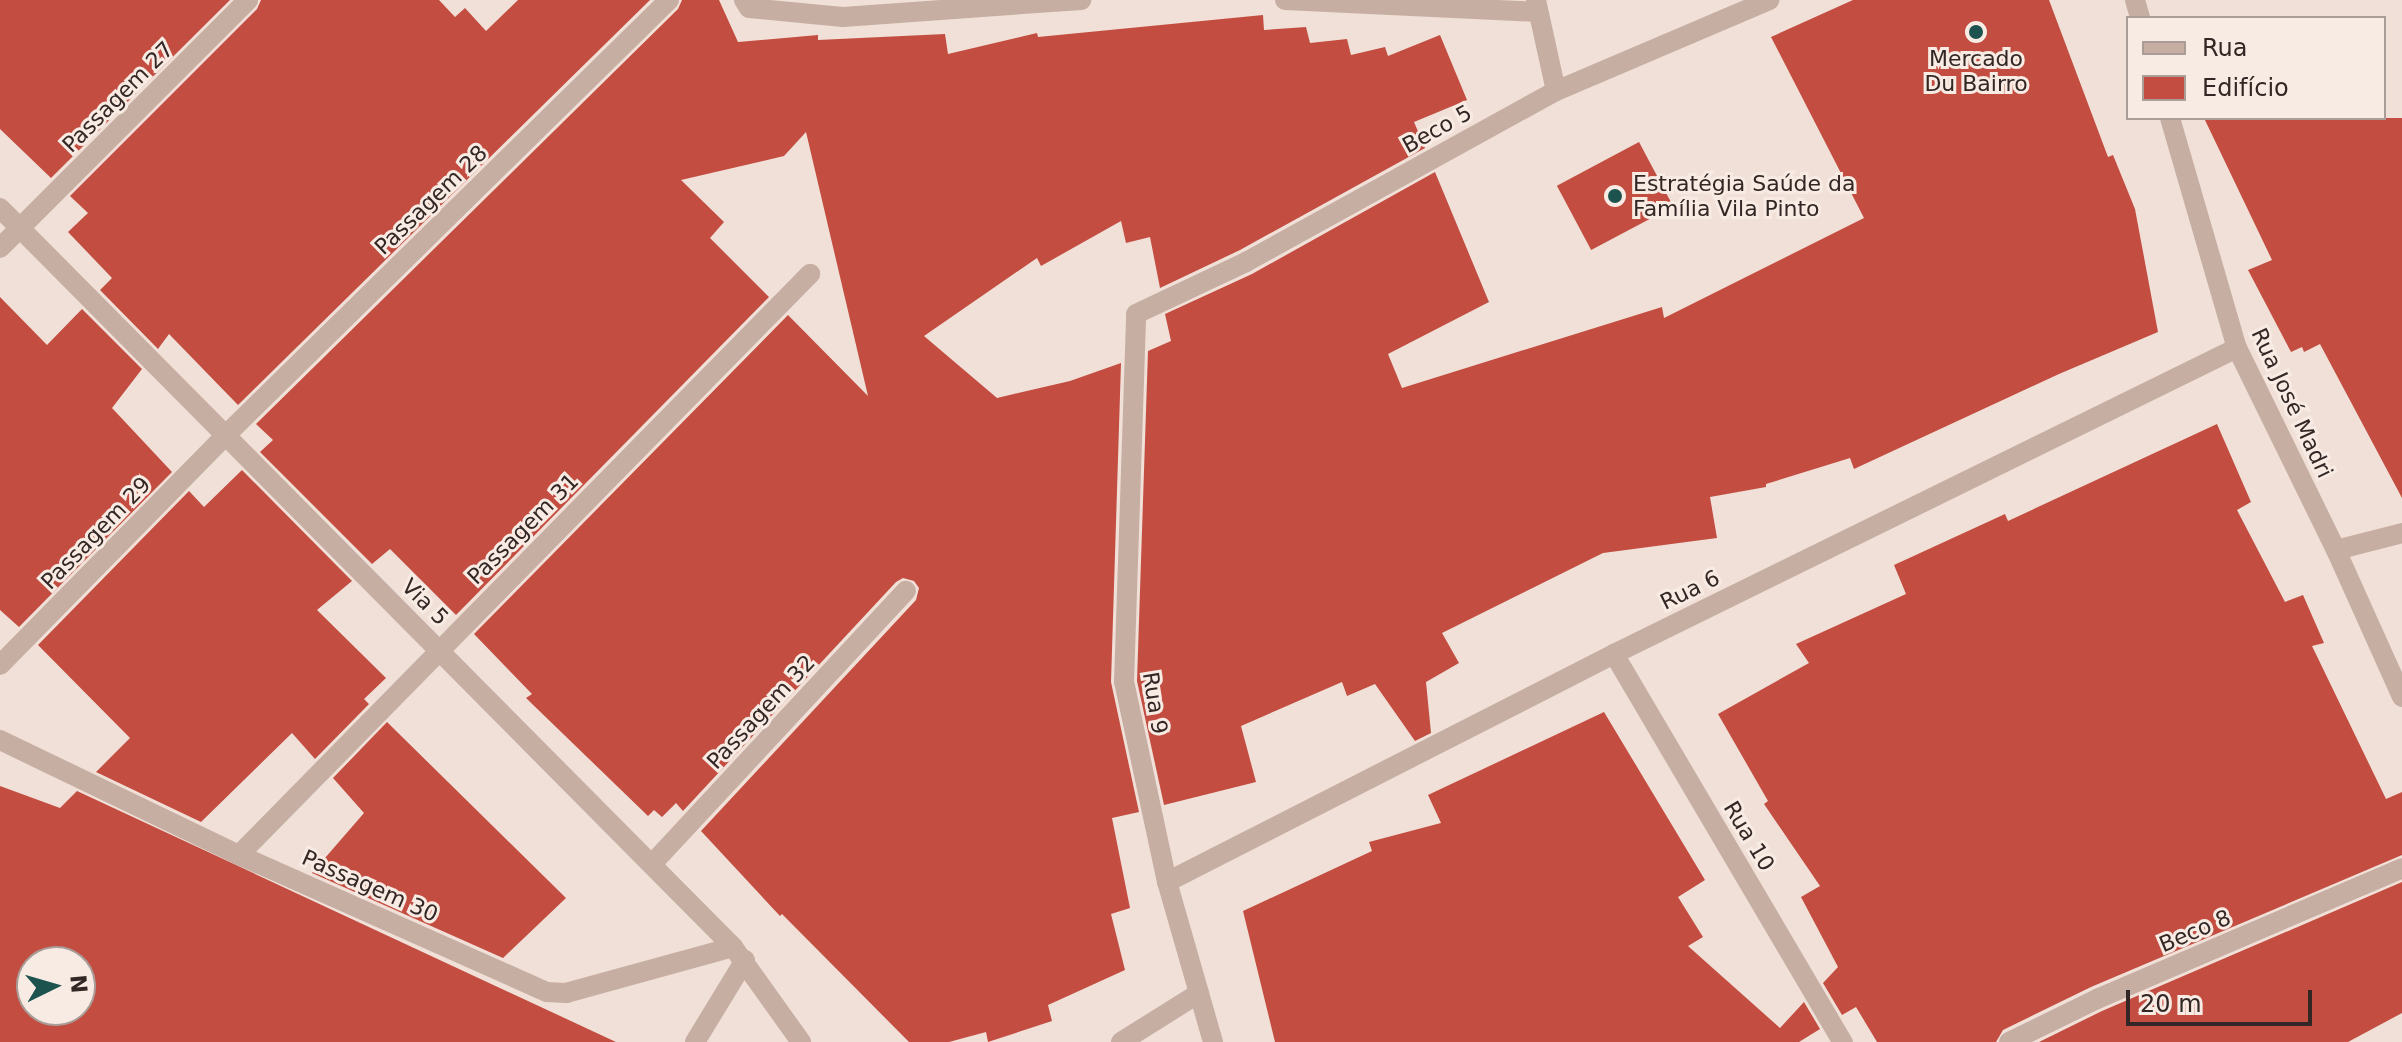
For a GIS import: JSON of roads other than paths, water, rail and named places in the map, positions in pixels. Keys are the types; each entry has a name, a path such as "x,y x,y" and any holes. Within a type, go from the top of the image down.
{"street":[{"name":"Passagem 27","path":"0,248 248,0"},
{"name":"Passagem 28","path":"226,435 669,0"},
{"path":"746,4 843,17 1081,0"},
{"path":"1285,0 1537,6 1556,91"},
{"name":"Beco 5","path":"1136,314 1246,262 1556,91 1769,0"},
{"name":"Rua José Madri","path":"2171,120 2237,348 2336,550 2402,697"},
{"name":"Via 5","path":"0,208 739,953 801,1042"},
{"name":"Passagem 31","path":"239,855 438,649 810,274"},
{"name":"Rua 9","path":"1136,314 1124,682 1167,882 1213,1042"},
{"name":"Rua 6","path":"1167,882 1614,654 2237,348"},
{"name":"Passagem 29","path":"0,665 226,435"},
{"path":"2336,550 2402,533"},
{"name":"Passagem 32","path":"652,864 906,591"},
{"name":"Rua 10","path":"1614,654 1843,1042"},
{"name":"Passagem 30","path":"0,740 239,855 557,994 739,953"},
{"name":"Beco 8","path":"2009,1042 2097,999 2402,868"},
{"path":"695,1042 739,953"},
{"path":"1121,1042 1199,993"}],"place":[{"name":"Mercado Du Bairro","path":"1976,32"},
{"name":"Estratégia Saúde da Família Vila Pinto","path":"1615,196"}]}
